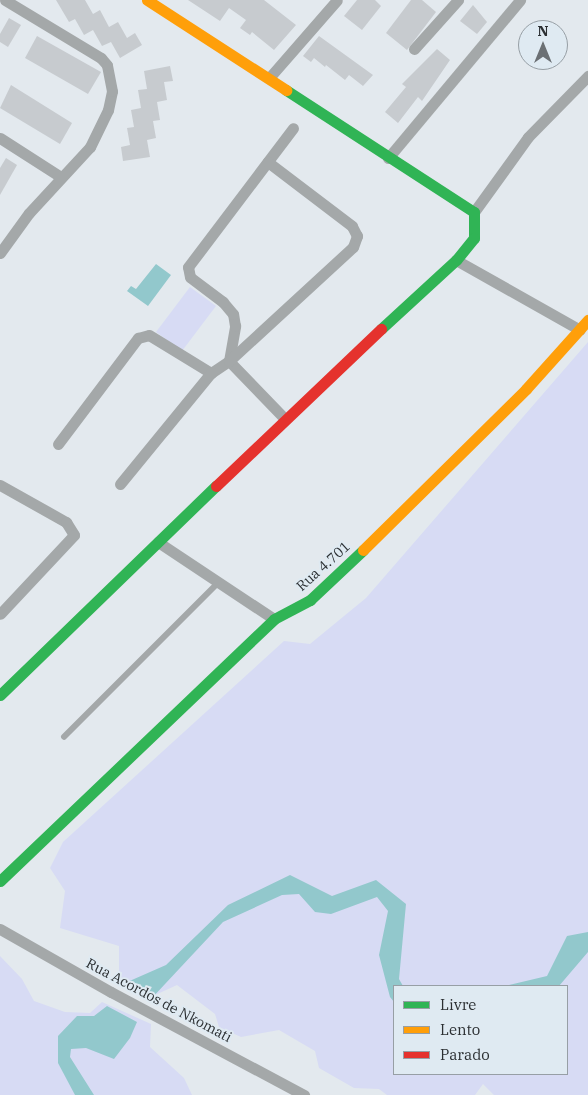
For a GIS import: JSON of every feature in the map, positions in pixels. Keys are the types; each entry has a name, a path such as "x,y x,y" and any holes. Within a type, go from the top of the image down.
{"street":[{"path":"0,253 29,213 90,147 99,133 112,91 107,65 91,50 5,0"},
{"path":"0,695 285,419 456,260 474,238 477,220 474,212 147,0"},
{"path":"269,78 337,0"},
{"path":"414,49 458,0"},
{"path":"388,158 520,0"},
{"path":"474,212 528,137 588,76"},
{"path":"229,361 235,326 233,314 223,302 190,277 188,267 293,128"},
{"path":"0,138 61,177"},
{"path":"120,484 211,373 229,361 330,270 356,240 352,226 268,162"},
{"path":"456,260 580,330"},
{"name":"Rua 4.701","path":"0,881 274,619 310,600 364,549 526,389 588,320"},
{"path":"58,444 141,336 149,335 211,373"},
{"path":"229,361 285,419"},
{"path":"0,485 66,522 74,531 72,539 2,610"},
{"path":"158,542 274,619"},
{"name":"Rua Acordos de Nkomati","path":"0,928 111,992 304,1095"}],"lane":[{"path":"64,737 218,583"}],"shaded area":[{"path":"156,264 171,275 148,306 127,291 131,286 136,289"},
{"path":"190,287 216,306 182,351 156,332"},
{"path":"588,342 588,1095 494,1095 483,1084 475,1095 387,1095 379,1089 354,1088 319,1068 315,1051 279,1030 241,1037 219,1027 215,1014 177,985 153,996 119,976 119,946 60,928 65,891 50,868 63,842 284,641 310,644 366,598"},
{"path":"290,875 332,896 376,880 406,904 399,979 402,985 393,985 393,1001 390,997 379,955 388,911 377,897 331,914 315,912 299,894 282,895 223,922 151,999 125,983 166,965 228,905"},
{"path":"588,932 588,952 560,985 509,985 547,976 567,936"},
{"path":"0,956 22,979 34,1001 65,1012 90,1013 102,1002 151,1024 150,1047 184,1078 192,1095 0,1095"},
{"path":"107,1006 137,1022 130,1038 114,1059 86,1048 71,1049 70,1057 94,1095 75,1095 58,1063 58,1036 77,1016 94,1016"}],"building":[{"path":"56,0 85,0 93,14 100,10 109,27 118,22 127,38 135,33 142,45 120,58 111,42 102,46 93,30 84,35 75,19 69,22"},
{"path":"188,0 264,0 296,25 274,50 252,32 250,35 240,28 246,20 229,8 220,21"},
{"path":"357,0 375,0 381,6 362,30 344,16"},
{"path":"411,0 422,0 436,12 407,50 386,33"},
{"path":"473,5 487,22 477,34 460,21"},
{"path":"9,18 21,25 8,47 0,42 0,34"},
{"path":"37,36 101,72 88,94 25,58"},
{"path":"319,36 373,75 363,86 349,75 345,80 314,58 311,62 303,56"},
{"path":"437,49 450,60 422,101 418,97 398,123 385,112 406,87 402,84"},
{"path":"170,66 173,81 164,82 167,100 157,102 160,120 153,121 156,138 147,140 150,157 123,161 121,147 130,145 127,128 134,127 131,110 141,108 138,90 147,89 144,71"},
{"path":"11,85 72,123 60,144 0,108"},
{"path":"6,158 17,165 0,195 0,168"}],"traffic: fast":[{"path":"286,90 474,212 474,238 456,260 381,329"},
{"path":"0,695 216,486"},
{"path":"0,881 274,619 310,600 363,550"}],"traffic: slow":[{"path":"147,0 286,90"},
{"path":"363,550 526,389 588,320"}],"traffic: jam":[{"path":"216,486 381,329"}]}
